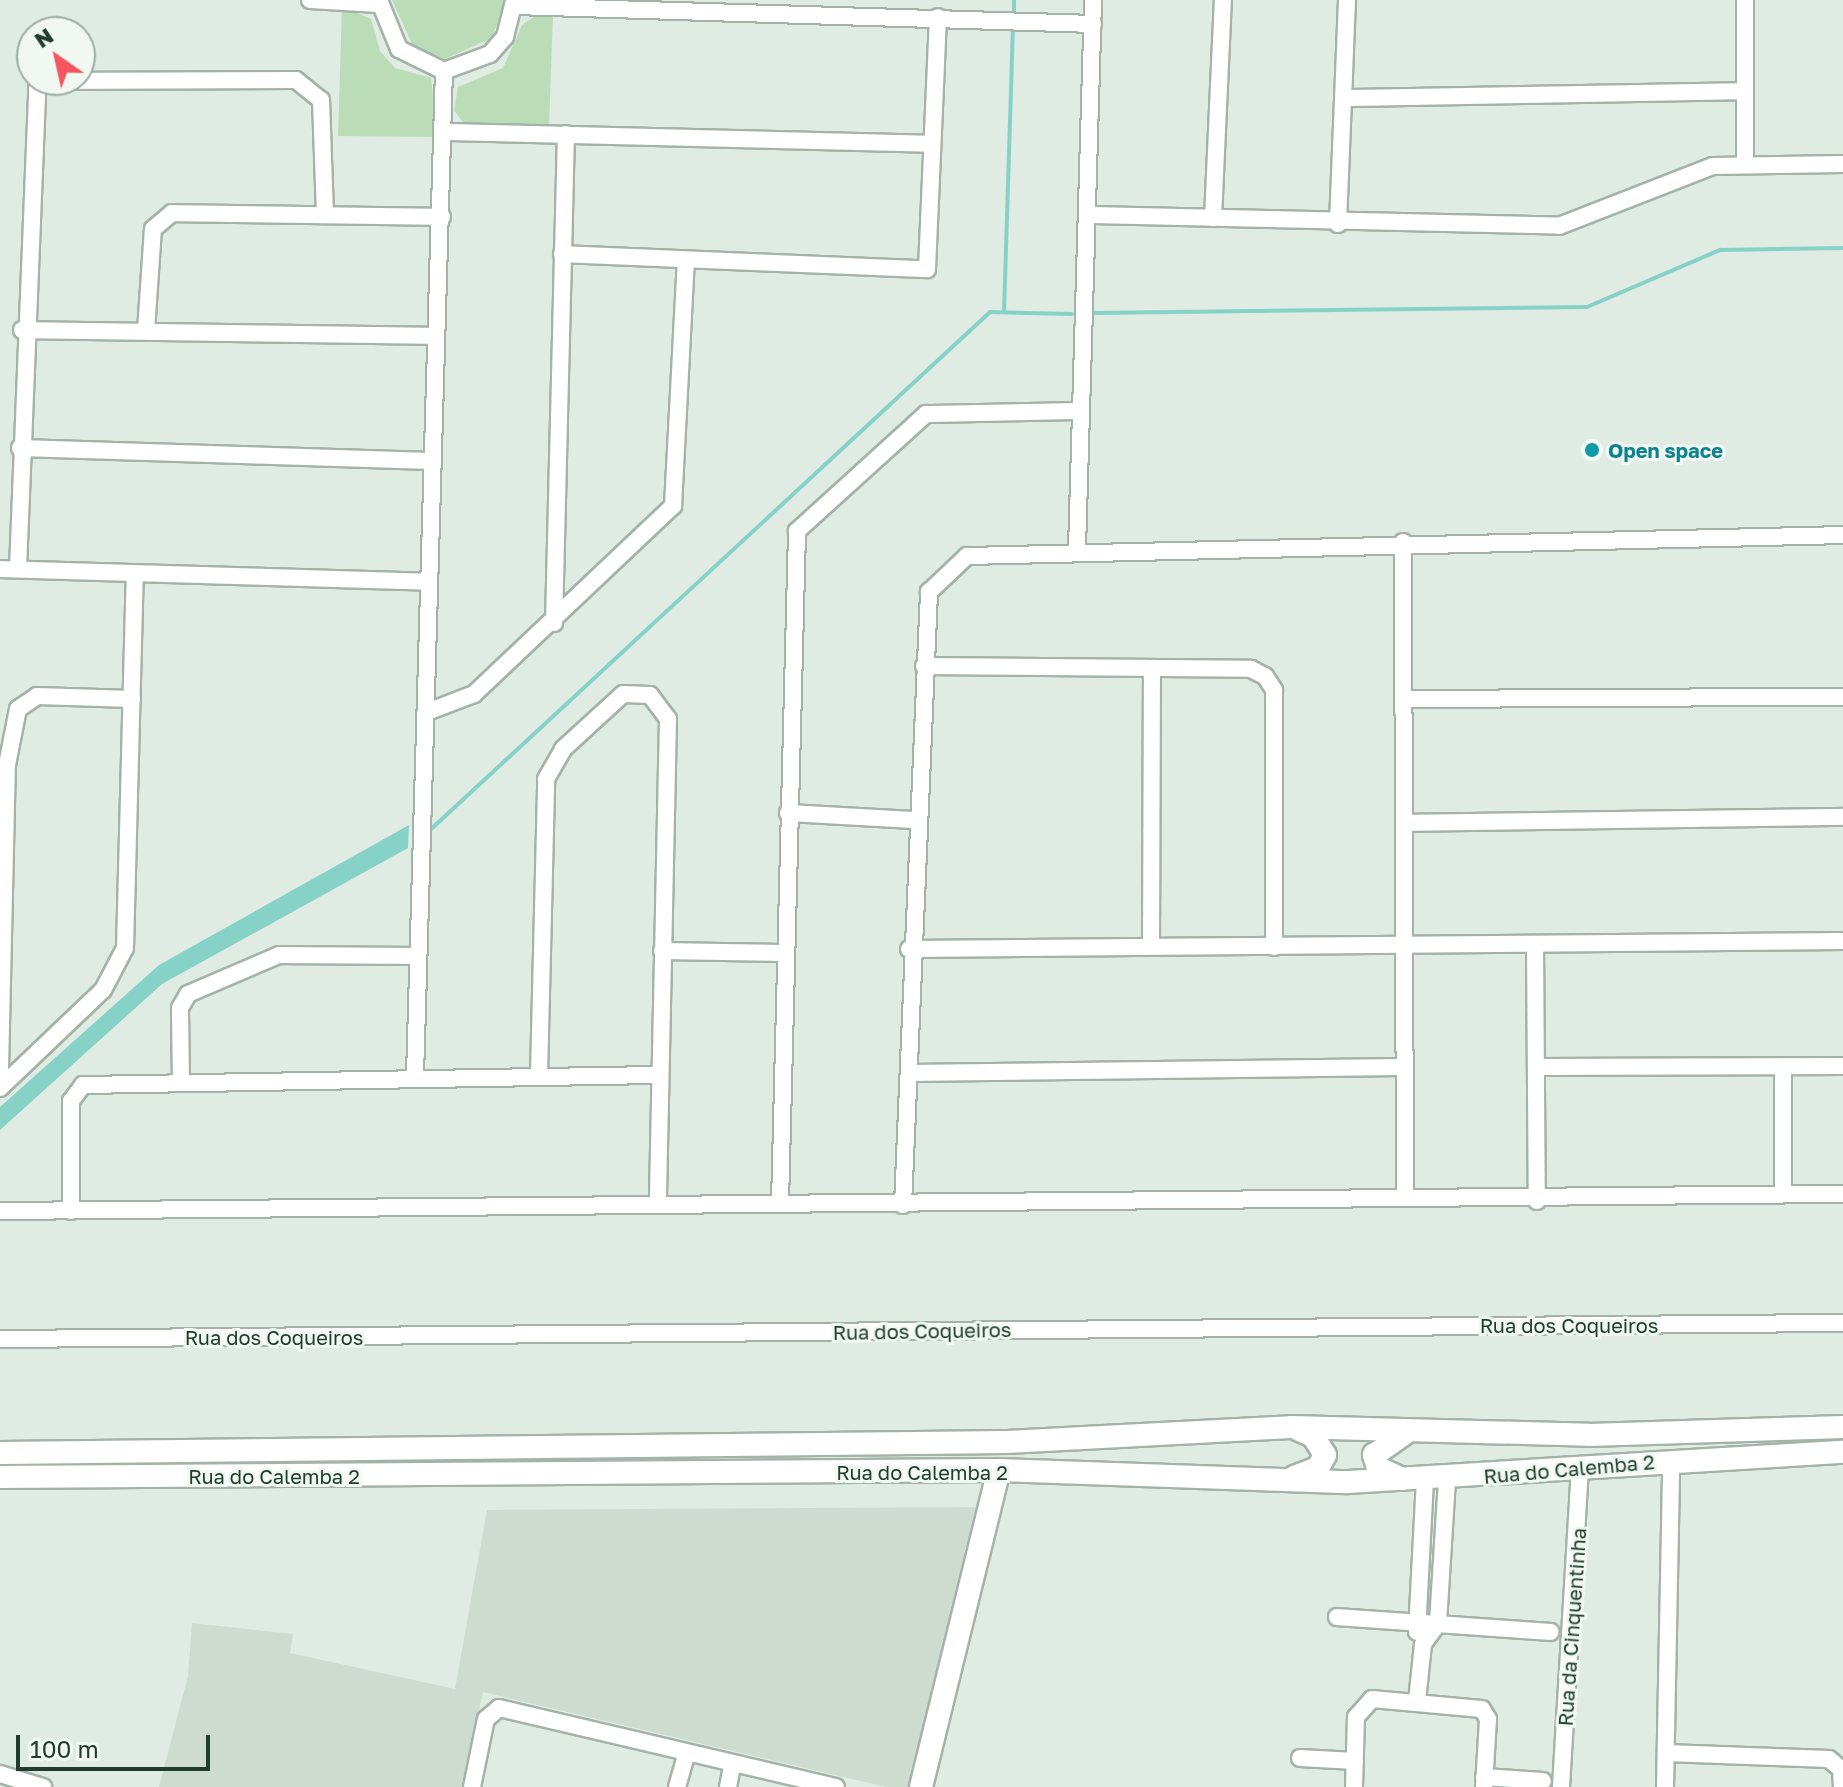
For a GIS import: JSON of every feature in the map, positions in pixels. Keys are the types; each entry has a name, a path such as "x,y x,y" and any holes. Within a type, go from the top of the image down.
{"main road":[{"name":"Rua do Calemba 2","path":"0,1453 1007,1442 1291,1427 1410,1431 1843,1427"},
{"path":"1286,1480 1318,1468 1325,1455 1313,1436 1291,1427"},
{"path":"1410,1431 1386,1439 1374,1455 1378,1468 1426,1480"},
{"name":"Rua do Calemba 2","path":"0,1477 999,1470 1286,1480 1426,1480 1671,1461 1843,1452"},
{"path":"921,1787 999,1470"}],"street":[{"path":"310,0 378,2 399,49 444,71 490,54 514,3 813,6 938,17 1093,24"},
{"path":"1077,549 1093,0"},
{"path":"1213,218 1223,0"},
{"path":"1338,224 1347,0"},
{"path":"1745,0 1745,162"},
{"path":"562,254 686,262 927,269 938,17"},
{"path":"415,1076 418,822 427,712 431,461 447,132 444,71"},
{"path":"18,569 22,330 33,96 45,81 277,79 312,88 324,117 325,215"},
{"path":"1345,98 1745,91"},
{"path":"447,132 932,144"},
{"path":"554,623 566,134"},
{"path":"1089,215 1338,224 1559,226 1691,172 1745,162 1843,164"},
{"path":"146,331 158,219 172,213 442,217"},
{"path":"427,712 474,694 554,623 673,506 686,262"},
{"path":"22,330 436,336"},
{"path":"780,1203 797,531 926,414 1081,411"},
{"path":"20,448 431,461"},
{"path":"903,1205 914,820 929,592 956,565 984,551 1843,535"},
{"path":"1403,542 1407,699 1402,949 1405,1198"},
{"path":"0,569 429,582"},
{"path":"0,1088 118,971 135,575"},
{"path":"924,666 1152,672 1251,669 1272,682 1274,947"},
{"path":"1151,945 1152,672"},
{"path":"539,1075 546,779 563,749 623,694 650,695 668,719 657,1075 658,1203"},
{"path":"0,1069 7,765 18,709 37,696 132,699"},
{"path":"1407,699 1843,697"},
{"path":"788,813 914,820"},
{"path":"1405,823 1843,817"},
{"path":"909,949 1151,945 1402,949 1535,944 1843,941"},
{"path":"1535,944 1539,1067 1537,1201"},
{"path":"662,951 784,953"},
{"path":"181,1082 180,1008 188,994 279,955 415,956"},
{"path":"1539,1067 1783,1069 1843,1066"},
{"path":"909,1073 1402,1067"},
{"path":"1783,1069 1783,1194"},
{"path":"71,1211 71,1101 78,1088 415,1076 657,1075"},
{"path":"0,1211 1405,1198 1537,1201 1843,1194"},
{"name":"Rua dos Coqueiros","path":"0,1339 1843,1323"},
{"path":"1665,1787 1671,1461"},
{"name":"Rua da Cinquentinha","path":"1561,1787 1580,1468"},
{"path":"1417,1701 1423,1644 1438,1623 1426,1480"},
{"path":"1423,1644 1413,1623 1426,1480"},
{"path":"1337,1617 1550,1632"},
{"path":"1354,1787 1363,1705 1372,1699 1482,1709 1488,1719 1484,1782 1543,1781"},
{"path":"472,1787 486,1719 499,1708 732,1766 831,1787"},
{"path":"1666,1753 1829,1759 1841,1769 1842,1787"},
{"path":"677,1787 686,1755"},
{"path":"1300,1758 1355,1761"},
{"path":"728,1787 732,1766"},
{"path":"0,1774 43,1787"}],"shaded area":[{"path":"986,1507 914,1787 886,1787 483,1692 462,1787 159,1787 188,1676 192,1623 293,1634 290,1653 455,1689 487,1510"}],"green space":[{"path":"392,0 504,0 504,6 492,38 445,59 413,46"},
{"path":"342,6 371,19 380,51 395,68 431,78 438,137 338,136"},
{"path":"541,12 553,13 549,127 466,127 454,110 458,87 503,68 522,25"}],"water":[{"path":"409,825 408,848 162,984 0,1130 0,1107 159,965"}],"waterway":[{"path":"1014,0 1014,10"},
{"path":"1004,312 1013,30"},
{"path":"1095,313 1587,307 1720,250 1843,248"},
{"path":"429,831 990,312 1072,314"}],"place":[{"name":"Open space","path":"1592,450"}]}
